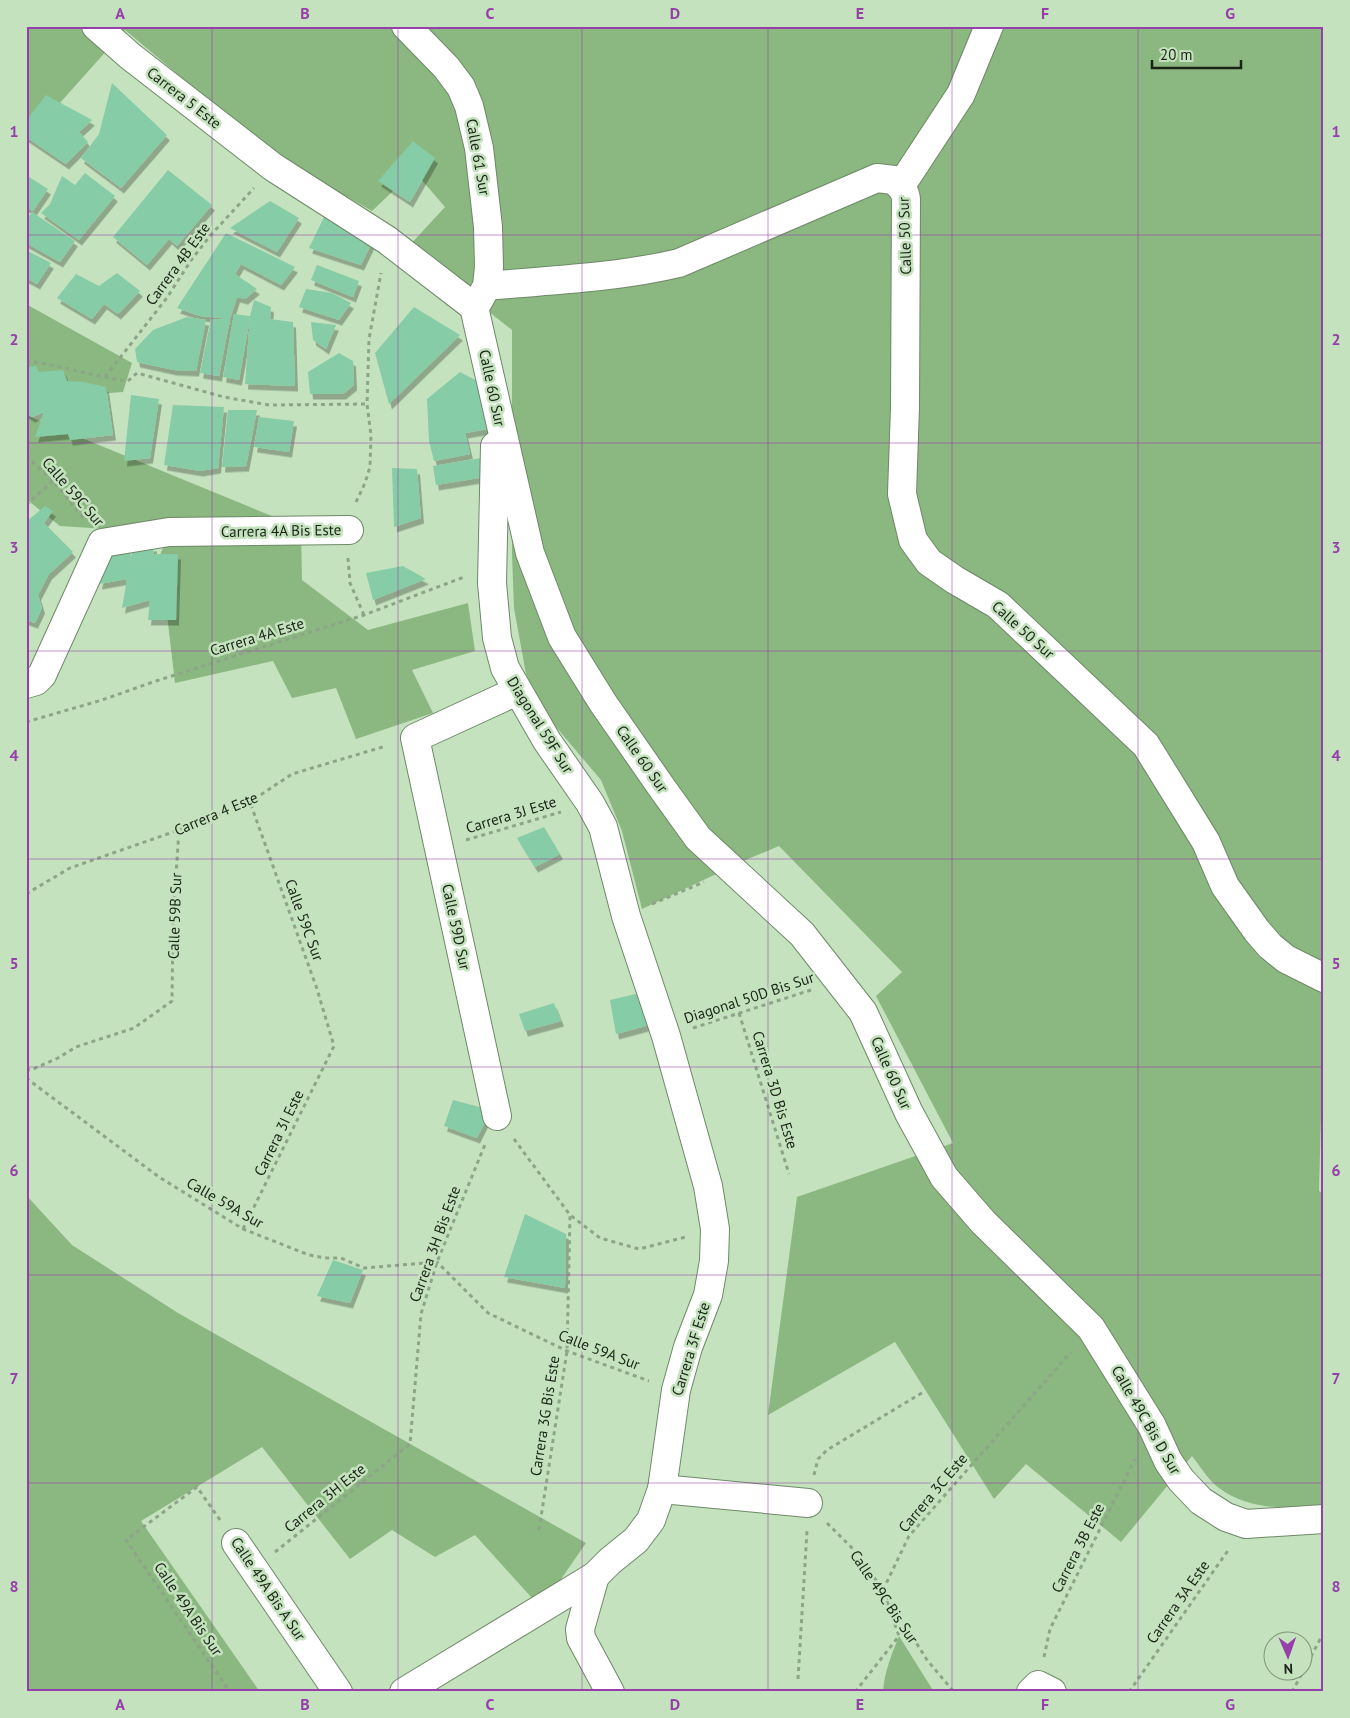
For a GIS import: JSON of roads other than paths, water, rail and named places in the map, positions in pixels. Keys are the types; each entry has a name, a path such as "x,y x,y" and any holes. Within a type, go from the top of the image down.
{"street":[{"name":"Carrera 5 Este","path":"96,26 130,56 273,167 481,297"},
{"name":"Calle 61 Sur","path":"406,26 446,67 461,87 469,106 479,148 488,235 489,267 481,297"},
{"path":"481,297 679,264 876,178 894,180 902,188 961,94 989,26"},
{"name":"Calle 50 Sur","path":"902,188 906,199 907,226 902,494 914,540 929,562 955,580 998,605 1146,744 1206,842 1225,886 1257,931 1270,946 1286,959 1324,978"},
{"name":"Calle 60 Sur","path":"481,297 496,404 530,554 562,637 603,703 698,838 802,934 864,1012 909,1113 944,1177 984,1222 1091,1328"},
{"name":"Diagonal 59F Sur","path":"496,404 492,567 497,638 505,668 517,691 547,741 590,802 602,827 626,916"},
{"name":"Carrera 4A Bis Este","path":"31,682 42,675 102,543 170,532 349,530"},
{"name":"Calle 59D Sur","path":"497,1116 415,738 517,691"},
{"name":"Carrera 3F Este","path":"404,1692 595,1576 636,1540 650,1520 662,1489 676,1390 688,1347 708,1295 714,1262 715,1229 708,1186 666,1036 626,916"},
{"name":"Calle 49C Bis D Sur","path":"1091,1328 1152,1426 1168,1461 1181,1480 1201,1500 1226,1517 1246,1524 1324,1519"},
{"path":"662,1489 808,1503"},
{"name":"Calle 49A Bis A Sur","path":"236,1543 338,1692"},
{"path":"595,1576 580,1629 581,1638 610,1692"}]}
